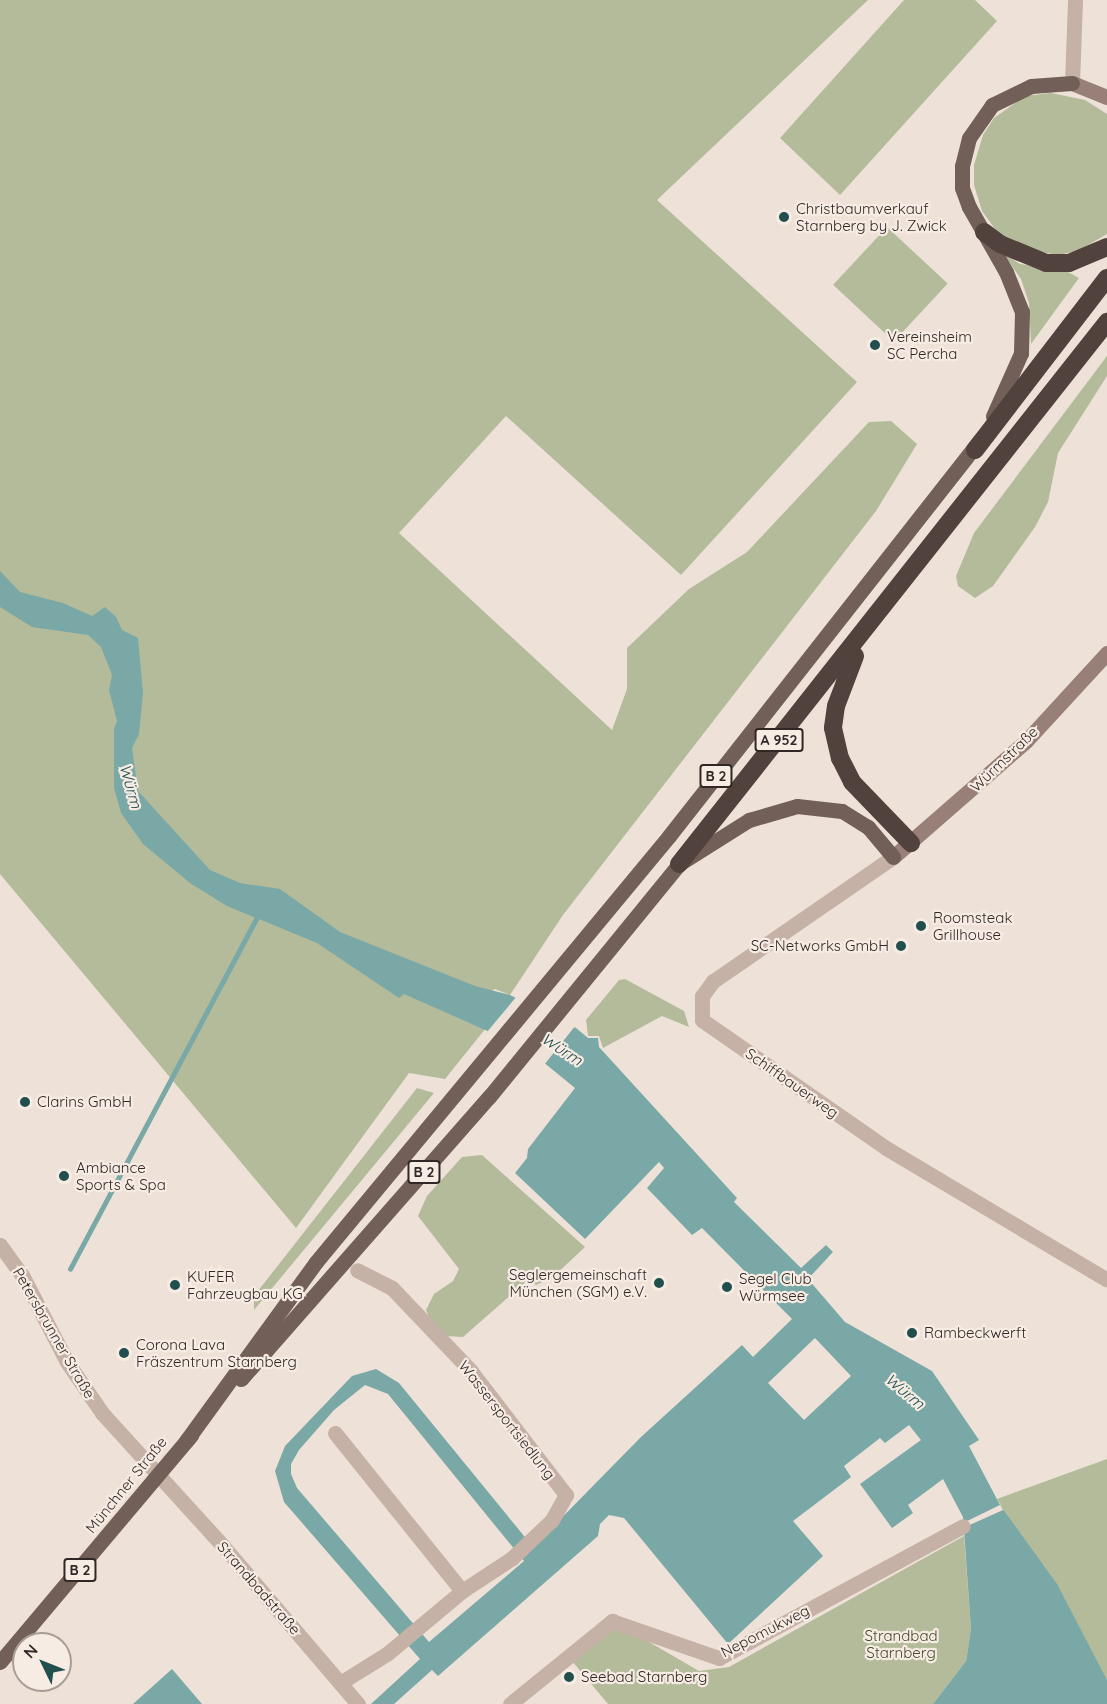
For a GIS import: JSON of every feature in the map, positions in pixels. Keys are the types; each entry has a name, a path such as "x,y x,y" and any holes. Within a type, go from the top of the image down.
{"highway":[{"path":"984,232 999,244 1046,263 1069,263 1107,247"},
{"path":"975,450 1107,278"},
{"name":"A 952","path":"679,864 879,616 1107,322"},
{"path":"879,616 846,673 833,728 840,758 852,782 911,843"}],"main road":[{"path":"975,450 1013,376 1024,336 1016,291 962,188 962,166 969,138 980,120 1010,93 1044,82 1072,83 1107,97"},
{"name":"Münchner Straße","path":"186,1441 316,1262 542,992 975,450"},
{"name":"Würmstraße","path":"893,857 1026,741 1107,653"},
{"path":"679,864 749,820 797,806 842,811 868,827 893,857"},
{"name":"Münchner Straße","path":"0,1662 186,1441 332,1279 567,1004 679,864"}],"street":[{"path":"1072,83 1075,0"},
{"name":"Schiffbauerweg","path":"893,857 713,981 702,996 702,1020 886,1148 1107,1280"},
{"name":"Petersbrunner Straße","path":"0,1245 23,1277 67,1362 96,1405 156,1476"},
{"name":"Wassersportsiedlung","path":"357,1270 392,1288 471,1371 566,1495 538,1534 512,1558 462,1591"},
{"path":"335,1433 462,1591 425,1624 340,1683"},
{"name":"Strandbadstraße","path":"156,1476 223,1546 358,1704"},
{"name":"Nepomukweg","path":"510,1704 612,1621 719,1658 963,1526"}],"green space":[{"path":"0,0 868,0 657,200 857,382 681,575 506,416 399,533 612,730 627,689 627,648 689,589 747,552 869,422 891,421 917,444 876,511 563,915 510,995 495,989 452,1013 486,1028 445,1079 409,1073 296,1228 0,874"},
{"path":"904,0 975,0 997,21 840,195 780,138"},
{"path":"1051,93 1085,100 1107,114 1107,234 1078,251 1058,255 1029,250 1000,236 982,211 974,185 974,165 983,135 994,118 1025,96"},
{"path":"887,227 948,284 894,341 833,285"},
{"path":"1003,253 1020,264 1066,271 1079,278 1031,344 1029,303 1021,279"},
{"path":"1107,356 1107,376 1058,453 1048,502 1035,527 993,586 975,598 958,586 956,576 974,533"},
{"path":"625,979 684,1011 689,1027 662,1016 603,1048 599,1036 588,1036 586,1020 619,980"},
{"path":"417,1088 434,1093 254,1310 254,1296"},
{"path":"482,1155 585,1247 552,1278 536,1285 528,1280 463,1337 445,1336 433,1326 426,1310 434,1294 453,1281 459,1269 418,1216 427,1196 462,1157"},
{"path":"1107,1459 1107,1680 997,1499"},
{"name":"Strandbad Starnberg","path":"964,1536 971,1629 966,1661 933,1704 608,1704 572,1661 613,1628 637,1635 699,1671 729,1667"}],"water":[{"name":"Würm","path":"0,571 20,592 63,603 92,616 105,607 116,617 122,630 138,638 143,693 139,734 132,748 138,791 210,870 240,883 280,889 340,932 475,986 510,995 576,1028 588,1038 598,1038 599,1047 737,1198 734,1202 801,1268 826,1245 833,1252 808,1279 845,1322 932,1371 979,1440 969,1446 1000,1505 1057,1584 1107,1680 1107,1704 933,1704 966,1661 971,1629 963,1517 943,1479 908,1505 913,1513 892,1528 860,1484 921,1440 909,1425 885,1443 880,1438 844,1466 851,1477 793,1521 823,1556 728,1644 624,1518 609,1515 600,1524 598,1536 438,1676 432,1670 394,1704 371,1704 420,1659 284,1502 275,1471 285,1446 352,1376 376,1369 399,1383 533,1547 641,1437 742,1345 753,1357 792,1319 702,1228 692,1235 647,1188 664,1168 659,1162 585,1239 515,1173 527,1158 528,1149 575,1088 526,1048 404,994 399,998 317,943 227,906 190,883 143,844 121,813 114,788 114,729 117,721 109,690 112,675 101,647 88,635 32,627 0,607","holes":["815,1338 851,1376 804,1420 768,1383","365,1385 388,1394 524,1561 429,1642 297,1488 291,1474 291,1464 299,1450 334,1410"]},
{"path":"172,1669 202,1704 133,1704"}],"pier":[{"path":"517,996 576,1025 544,1065 487,1032"},
{"path":"1000,1505 1003,1510 963,1528 963,1523"}],"waterway":[{"path":"70,1269 259,913"}],"place":[{"name":"Christbaumverkauf Starnberg by J. Zwick","path":"784,217"},
{"name":"Vereinsheim SC Percha","path":"875,345"},
{"name":"Roomsteak Grillhouse","path":"921,926"},
{"name":"SC-Networks GmbH","path":"901,946"},
{"name":"Clarins GmbH","path":"25,1102"},
{"name":"Ambiance Sports & Spa","path":"64,1176"},
{"name":"Seglergemeinschaft München (SGM) e.V.","path":"659,1283"},
{"name":"KUFER Fahrzeugbau KG","path":"175,1285"},
{"name":"Segel Club Würmsee","path":"727,1287"},
{"name":"Rambeckwerft","path":"912,1333"},
{"name":"Corona Lava Fräszentrum Starnberg","path":"124,1353"},
{"name":"Seebad Starnberg","path":"569,1677"}]}
